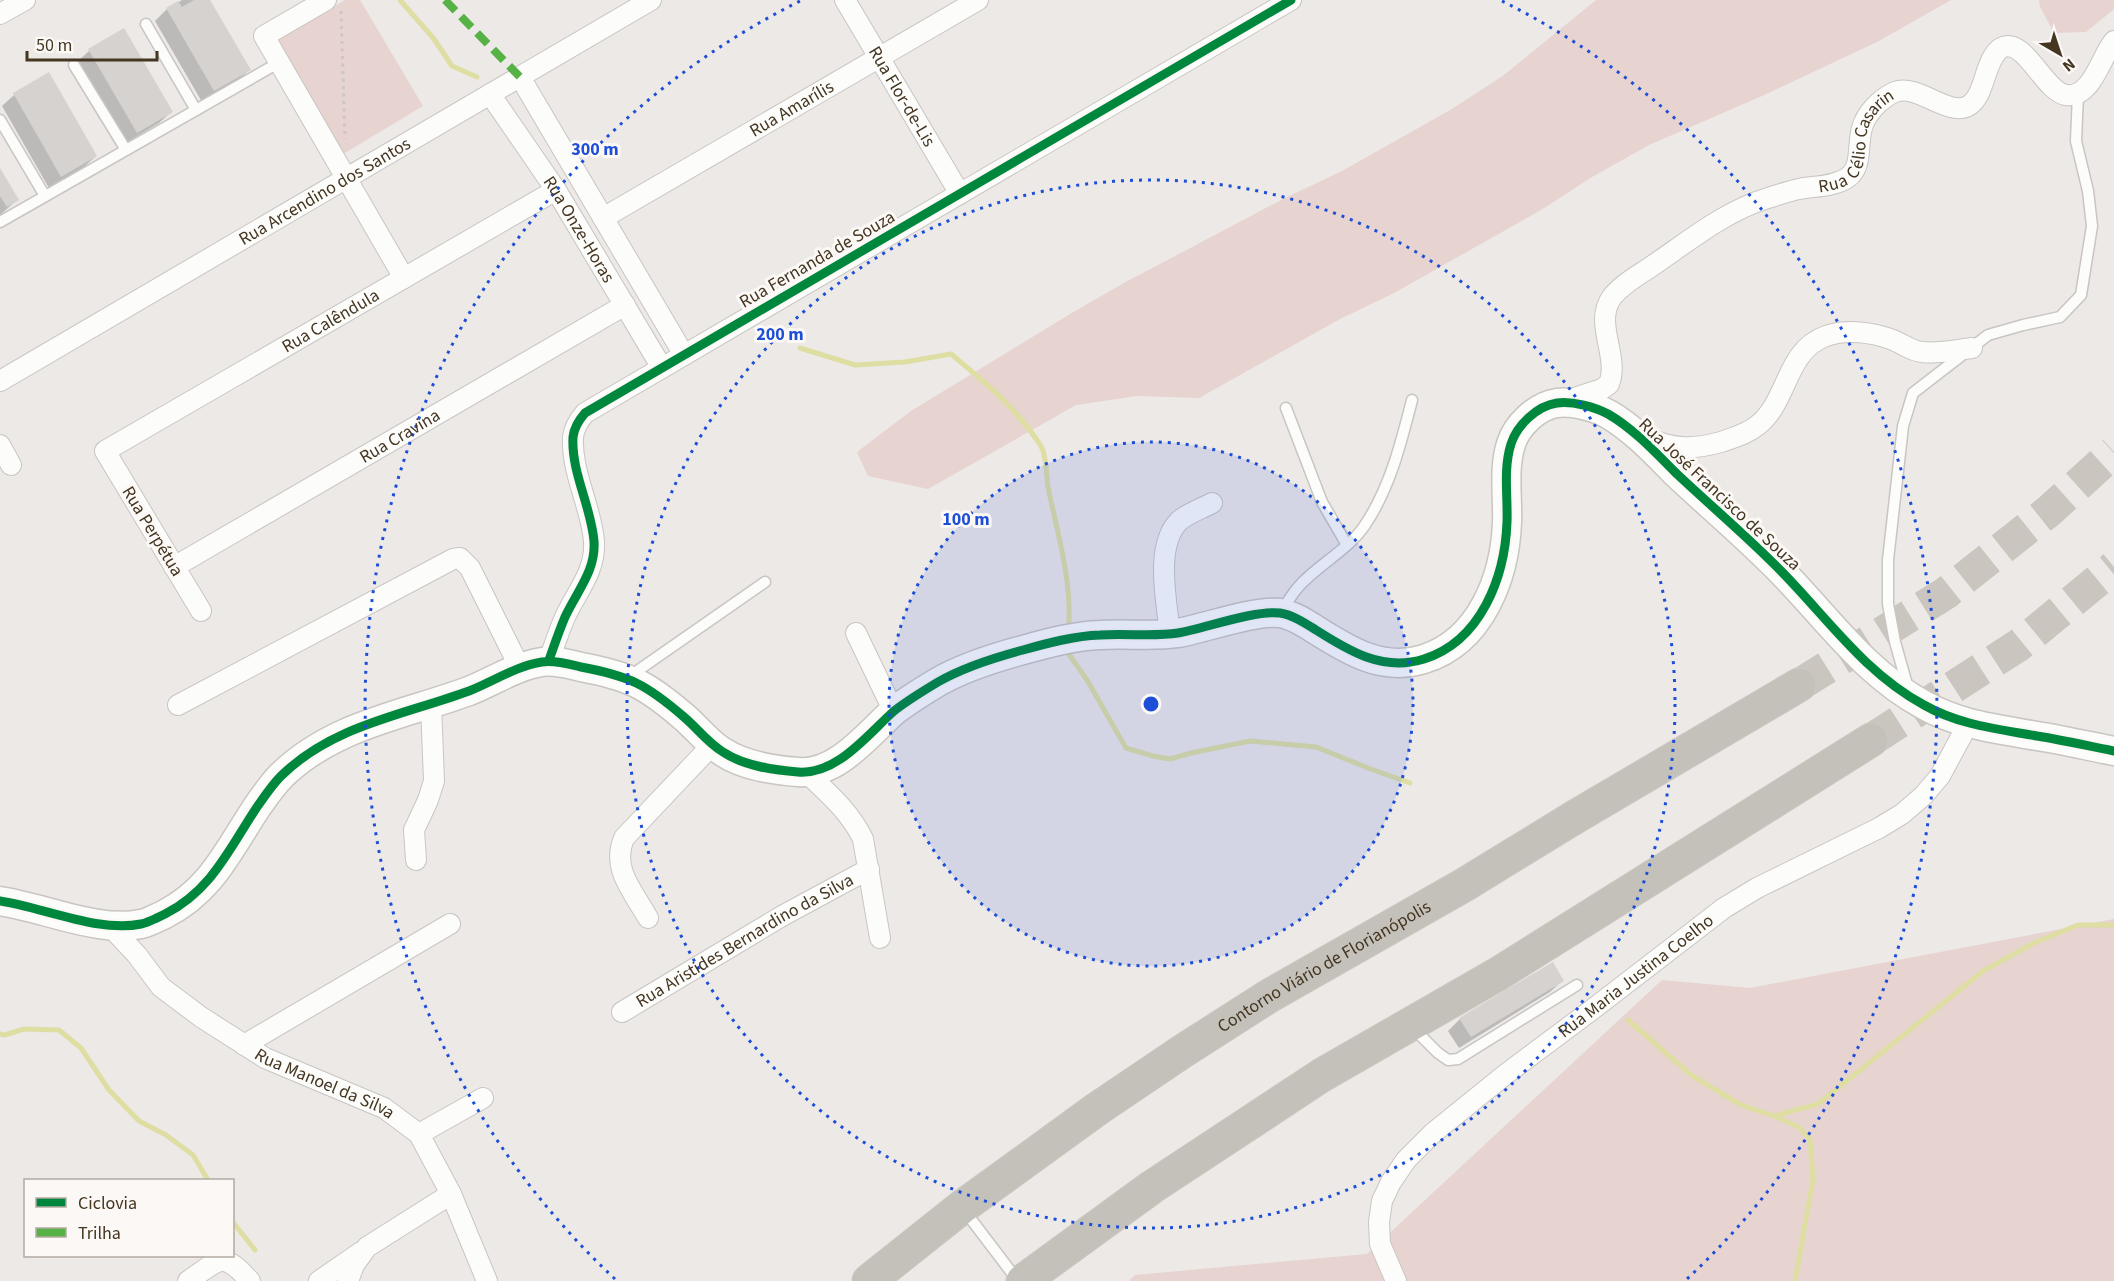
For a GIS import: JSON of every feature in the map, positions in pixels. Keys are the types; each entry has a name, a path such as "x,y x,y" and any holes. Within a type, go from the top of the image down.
{"highway":[{"name":"Contorno Viário de Florianópolis","path":"869,1281 962,1207 1097,1109 1260,1002 1464,885 1799,685"},
{"path":"1023,1281 1152,1187 1322,1075 1507,968 1871,740"}],"street":[{"path":"0,14 25,0"},
{"path":"326,0 264,36 404,278"},
{"name":"Rua Arcendino dos Santos","path":"0,381 651,0"},
{"name":"Rua Flor-de-Lis","path":"845,0 960,194"},
{"name":"Rua Amarílis","path":"603,218 978,0"},
{"name":"Rua Fernanda de Souza","path":"549,660 566,616 588,578 594,556 590,519 574,453 573,435 578,422 585,413 1291,0"},
{"path":"2078,94 2092,80 2114,41"},
{"name":"Rua Célio Casarin","path":"1557,403 1602,389 1609,384 1613,369 1605,320 1606,308 1613,296 1630,281 1713,224 1749,204 1798,189 1821,186 1848,178 1858,164 1862,126 1884,98 1898,91 1916,93 1956,109 1966,108 1974,102 1994,55 2001,48 2010,46 2019,49 2053,89 2066,95 2078,94"},
{"name":"Rua Onze-Horas","path":"520,77 684,355"},
{"name":"Rua Onze-Horas","path":"490,94 556,190 662,368"},
{"name":"Rua Calêndula","path":"105,451 556,190"},
{"name":"Rua Cravina","path":"174,567 625,305"},
{"path":"1635,434 1669,447 1685,448 1706,446 1743,435 1759,424 1770,412 1799,355 1809,345 1841,332 1869,333 1894,340 1914,351 1972,348"},
{"path":"0,901 77,920 109,925 143,924 183,904 204,887 278,779 315,749 392,714 431,704 481,686 520,668 549,660 628,678 665,701 724,753 753,765 808,774 834,763 907,702 956,672 1022,650 1079,637 1102,634 1170,634 1262,613 1280,613 1306,623 1344,648 1366,658 1400,664 1416,661 1448,648 1466,634 1479,616 1492,590 1503,559 1507,528 1507,469 1510,446 1520,426 1539,410 1557,403"},
{"name":"Rua José Francisco de Souza","path":"1557,403 1589,406 1607,414 1635,434 1779,570 1866,663 1925,706 1968,724 2064,740 2114,752"},
{"path":"0,445 11,465"},
{"name":"Rua Perpétua","path":"105,451 201,611"},
{"path":"1170,634 1165,581 1166,546 1170,534 1180,521 1212,503"},
{"path":"178,705 453,559 460,558 470,568 520,668"},
{"path":"856,633 894,712"},
{"path":"416,860 414,830 434,781 431,704"},
{"name":"Rua Maria Justina Coelho","path":"1396,1281 1380,1244 1379,1222 1382,1201 1391,1182 1406,1160 1433,1133 1506,1074 1724,908 1757,888 1880,828 1902,814 1923,796 1940,776 1968,724"},
{"path":"648,918 624,877 619,864 619,850 624,838 713,744"},
{"path":"808,774 842,807 856,824 863,839 880,938"},
{"name":"Rua Aristides Bernardino da Silva","path":"622,1011 782,916 869,869"},
{"path":"244,1045 450,924"},
{"name":"Rua Manoel da Silva","path":"109,925 161,987 201,1017 266,1058 384,1108 419,1134 451,1194 487,1281"},
{"path":"419,1134 483,1098"},
{"path":"319,1281 367,1247 451,1194"},
{"path":"348,1281 354,1265 367,1247"},
{"path":"188,1281 223,1260 230,1261 250,1281"}],"lane":[{"path":"146,24 196,110"},
{"path":"0,222 280,62"},
{"path":"74,65 126,150"},
{"path":"1910,696 1895,642 1888,604 1888,560 1903,426 1913,393 1988,335 2060,317 2081,295 2092,226 2088,191 2076,141 2078,94"},
{"path":"0,120 45,196"},
{"path":"1280,613 1301,584 1347,545 1365,525 1388,481 1402,441 1412,400"},
{"path":"1286,408 1322,502 1347,545"},
{"path":"628,678 765,582"},
{"path":"1409,1023 1438,1053 1448,1060 1458,1059 1577,985"},
{"path":"962,1207 1018,1281"}],"path":[{"path":"341,0 345,142"}],"shaded area":[{"path":"345,0 360,0 423,106 343,154 276,41"},
{"path":"1596,0 1951,0 1877,42 1762,96 1649,145 1592,177 1541,210 1394,293 1340,319 1199,398 1137,396 1076,405 928,489 868,476 857,452 911,411 1124,283 1285,198 1342,171 1452,109 1504,75"},
{"path":"2039,0 2114,0 2114,9 2086,32 2054,33 2040,7"},
{"path":"2114,919 2114,1281 1129,1281 1135,1275 1367,1254 1662,980 1750,988"}],"building":[{"path":"194,0 210,0 251,70 214,91 166,8 178,1 182,7"},
{"path":"124,28 173,112 137,133 88,49"},
{"path":"49,72 97,156 61,177 13,93"},
{"path":"0,168 19,200 7,207 0,196"},
{"path":"1553,962 1564,981 1471,1037 1459,1018"}],"waterway":[{"path":"400,0 434,39 452,66 477,77"},
{"path":"800,348 855,365 905,362 951,354 1011,408 1041,446 1044,455 1048,487 1066,571 1069,623"},
{"path":"1068,653 1087,680 1126,748 1170,759 1250,741 1316,747 1410,783"},
{"path":"1774,1116 1818,1104 1983,971 2034,943 2078,925 2114,925"},
{"path":"1628,1020 1691,1075 1741,1105 1799,1127 1810,1140 1813,1179 1795,1281"},
{"path":"0,1034 5,1035 24,1029 59,1030 81,1048 109,1090 139,1121 166,1135 193,1155 207,1179"},
{"path":"234,1224 255,1250"}],"tunnel":[{"path":"1799,685 1946,593 2049,511 2114,452"},
{"path":"1871,740 2019,645 2114,567"}],"marked path":[{"path":"445,0 520,77"}],"cycle path":[{"path":"549,660 565,617 589,571 594,552 592,528 573,450 574,430 585,413 1291,0"},
{"path":"0,901 107,925 125,926 153,920 181,904 207,881 271,787 301,759 323,745 370,723 469,691 514,670 542,662 562,663 625,678 659,697 689,721 712,744 731,757 759,766 798,772 826,767 838,760 862,742 894,711 968,667 1071,638 1178,633 1257,614 1280,613 1299,620 1341,645 1367,657 1394,663 1424,659 1444,650 1461,638 1475,622 1486,604 1495,585 1505,543 1506,473 1511,444 1523,423 1535,412 1557,403 1577,404 1597,409 1618,420 1636,434 1769,559 1865,661 1903,692 1937,712 1965,722 2114,751"}]}
